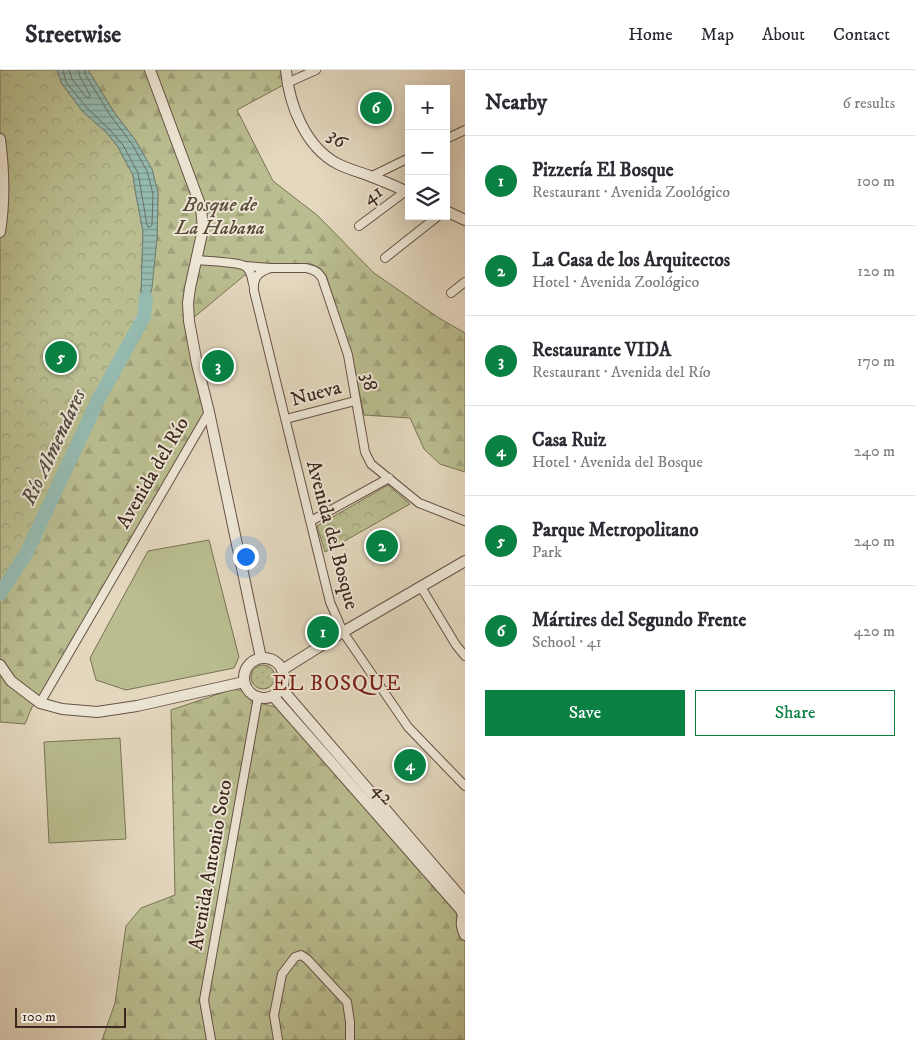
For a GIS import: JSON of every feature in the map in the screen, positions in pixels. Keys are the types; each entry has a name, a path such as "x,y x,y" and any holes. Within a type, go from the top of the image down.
{"street":[{"name":"Avenida del Río","path":"40,703 209,412 199,372 188,303 203,229 200,207 150,70"},
{"name":"36","path":"286,70 287,84 297,116 309,137 320,151 338,164 372,176 405,191"},
{"path":"287,84 316,70"},
{"path":"450,137 465,130"},
{"path":"0,139 4,177 0,232"},
{"name":"41","path":"372,176 405,160"},
{"name":"41","path":"359,226 405,193"},
{"path":"450,213 465,220"},
{"path":"385,258 433,220"},
{"path":"196,260 245,266"},
{"name":"38","path":"245,266 306,268 318,273 325,286 348,355 365,452 371,464 419,503 465,521"},
{"name":"Avenida del Bosque","path":"245,266 251,274 330,602 343,632 408,727 465,786"},
{"path":"253,284 258,275 264,270 272,268"},
{"path":"451,293 465,282"},
{"name":"Nueva","path":"286,419 356,401"},
{"path":"209,412 261,658"},
{"path":"311,521 389,478"},
{"path":"282,670 465,560"},
{"path":"421,586 456,645 465,656"},
{"path":"267,658 274,660 278,662 282,670 284,681 282,688 274,696 258,697 249,691 244,682 246,669 254,660 267,658"},
{"path":"0,665 11,681 40,703 62,709 97,712 137,706 244,682"},
{"name":"42","path":"282,688 465,902"},
{"name":"42","path":"274,696 461,910 464,915 461,922 465,935"},
{"name":"Avenida Antonio Soto","path":"211,1040 204,1000 258,697"},
{"path":"278,1040 274,1015 282,974 295,957 301,955 347,1002 350,1040"}],"green space":[{"path":"0,70 57,70 62,84 83,112 107,133 118,147 133,175 143,231 141,297 144,317 99,398 27,552 0,594"},
{"name":"Bosque de La Habana","path":"88,70 286,70 287,83 237,110 273,181 317,215 374,273 439,318 465,333 465,472 440,464 424,449 410,418 364,415 352,356 326,275 320,268 309,263 245,275 192,319 209,412 40,701 32,707 25,724 0,722 0,594 27,552 99,398 144,317 150,297 157,238 158,193 152,170 136,141 114,112"},
{"path":"388,485 410,504 325,552 317,526"},
{"path":"209,540 239,657 234,668 126,690 96,680 90,658 148,551"},
{"path":"263,665 268,666 274,672 274,682 268,688 263,689 258,688 252,682 251,677 252,672 258,666"},
{"path":"239,687 256,702 282,709 461,912 465,936 465,1040 102,1040 115,1003 126,926 141,908 175,895 171,710"},
{"path":"120,738 126,839 49,843 44,742"}],"water":[{"path":"57,70 88,70 114,112 136,141 152,169 158,193 157,238 152,288 144,317 141,297 143,231 133,175 118,147 107,133 83,112 62,84"}],"waterway":[{"name":"Río Almendares","path":"0,594 27,552 99,398 144,317 146,298"}],"place":[{"name":"Mártires del Segundo Frente","path":"376,108"},
{"name":"Parque Metropolitano","path":"61,357"},
{"name":"Restaurante VIDA","path":"218,366"},
{"name":"La Casa de los Arquitectos","path":"382,546"},
{"name":"Pizzería El Bosque","path":"323,632"},
{"name":"Casa Ruiz","path":"410,765"}],"district":[{"name":"EL BOSQUE","path":"337,684"}]}
